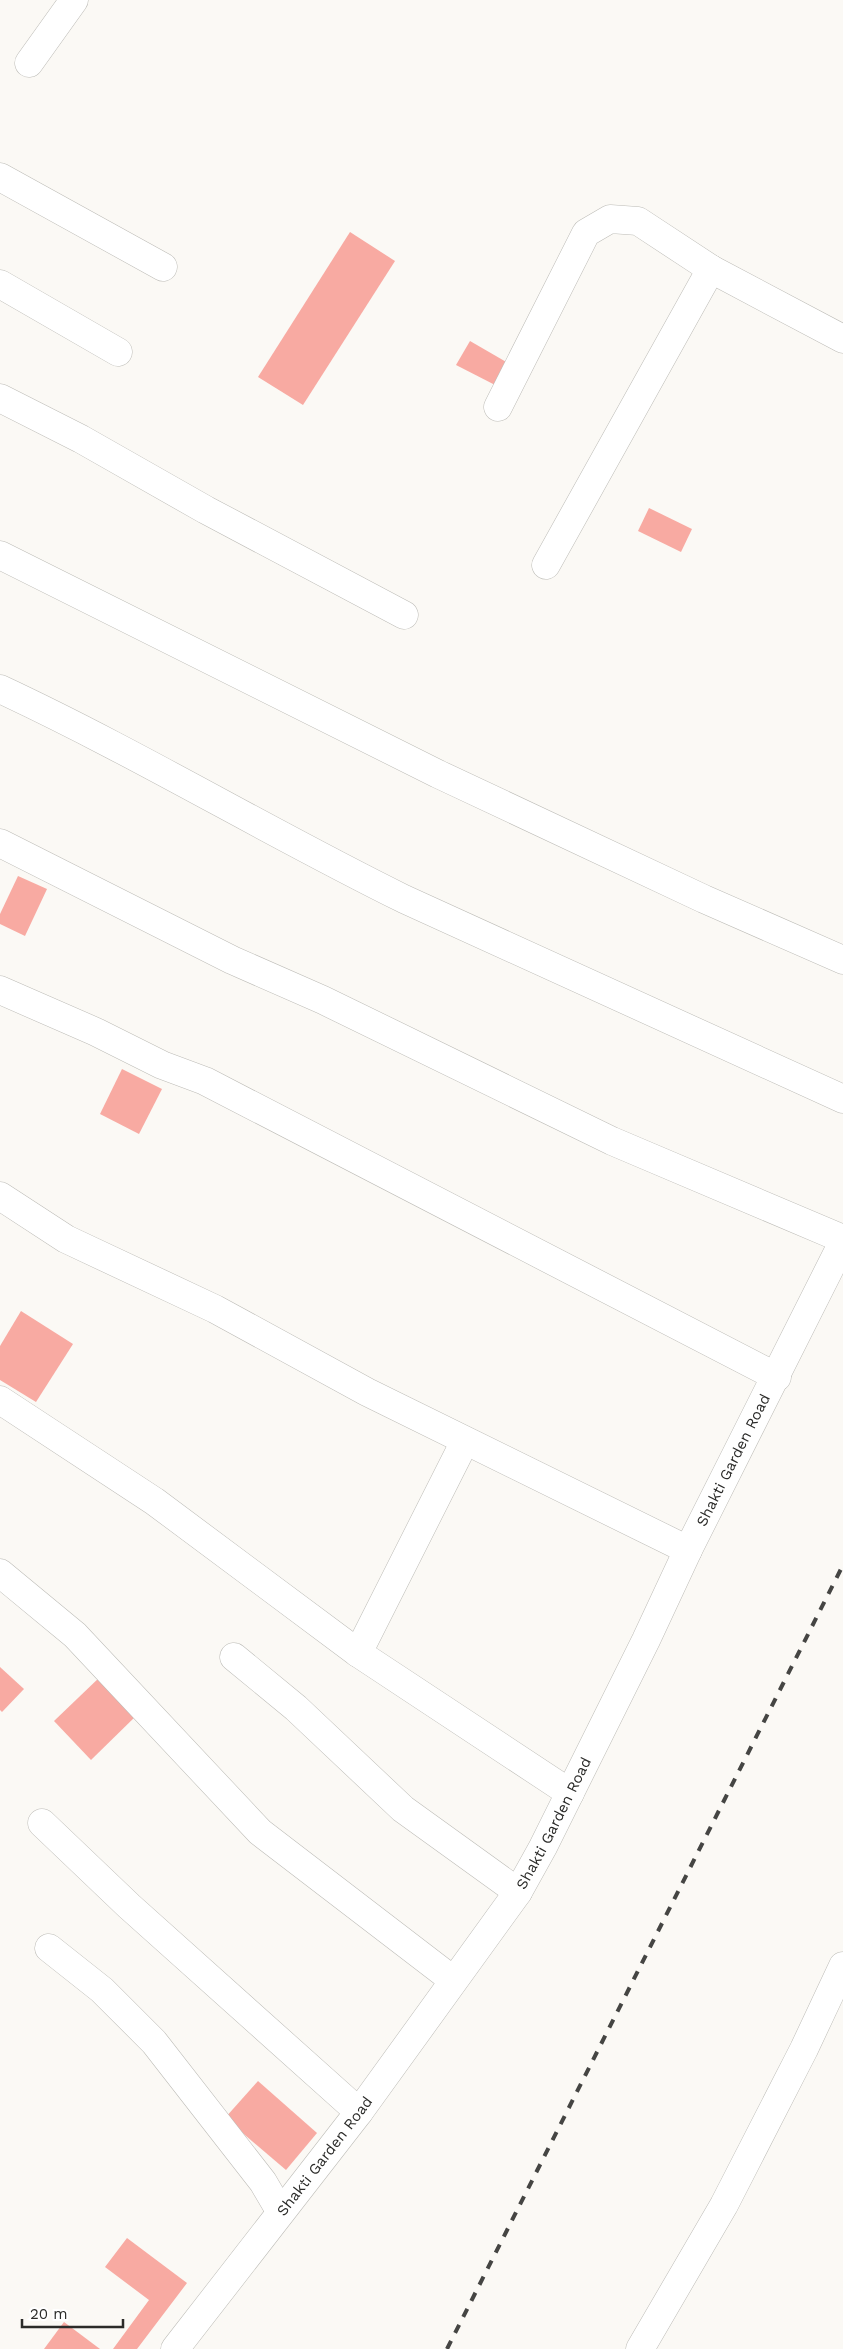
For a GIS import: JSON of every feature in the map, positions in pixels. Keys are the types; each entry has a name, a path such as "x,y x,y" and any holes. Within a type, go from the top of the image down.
{"street":[{"path":"29,63 74,0"},
{"path":"0,177 163,268"},
{"path":"498,407 586,233 610,219 638,221 711,269 843,339"},
{"path":"546,565 711,269"},
{"path":"0,284 118,352"},
{"path":"0,398 81,438 206,510 404,615"},
{"path":"0,555 438,774 704,899 843,960"},
{"path":"0,689 66,720 404,899 843,1098"},
{"path":"0,843 214,952 331,1004 612,1141 843,1240"},
{"path":"0,990 96,1032 162,1065 206,1082 777,1376"},
{"path":"0,1196 66,1239 214,1309 367,1392 688,1550"},
{"name":"Shakti Garden Road","path":"175,2349 280,2211 359,2112 518,1892 570,1793 646,1640 688,1550 777,1376 843,1240"},
{"path":"0,1400 154,1501 358,1654 570,1793"},
{"path":"358,1654 465,1441"},
{"path":"0,1572 75,1635 260,1832 453,1980"},
{"path":"234,1656 296,1708 403,1809 518,1892"},
{"path":"42,1823 129,1906 359,2112"},
{"path":"49,1948 102,1990 154,2042 263,2182 280,2211"},
{"path":"640,2349 724,2205 804,2049 843,1966"}],"building":[{"path":"350,232 395,261 303,405 258,377"},
{"path":"470,341 508,363 497,386 456,365"},
{"path":"649,508 692,529 681,552 638,531"},
{"path":"18,876 47,889 25,936 0,924 0,914"},
{"path":"122,1069 162,1089 139,1134 100,1114"},
{"path":"21,1311 73,1344 36,1402 0,1380 0,1346"},
{"path":"0,1667 24,1689 2,1712 0,1710"},
{"path":"102,1675 139,1713 91,1760 54,1721"},
{"path":"258,2081 317,2133 286,2170 225,2118"},
{"path":"127,2238 187,2283 137,2349 113,2349 149,2300 105,2267"},
{"path":"64,2322 100,2349 44,2349"}],"railway":[{"path":"447,2349 843,1565"}]}
